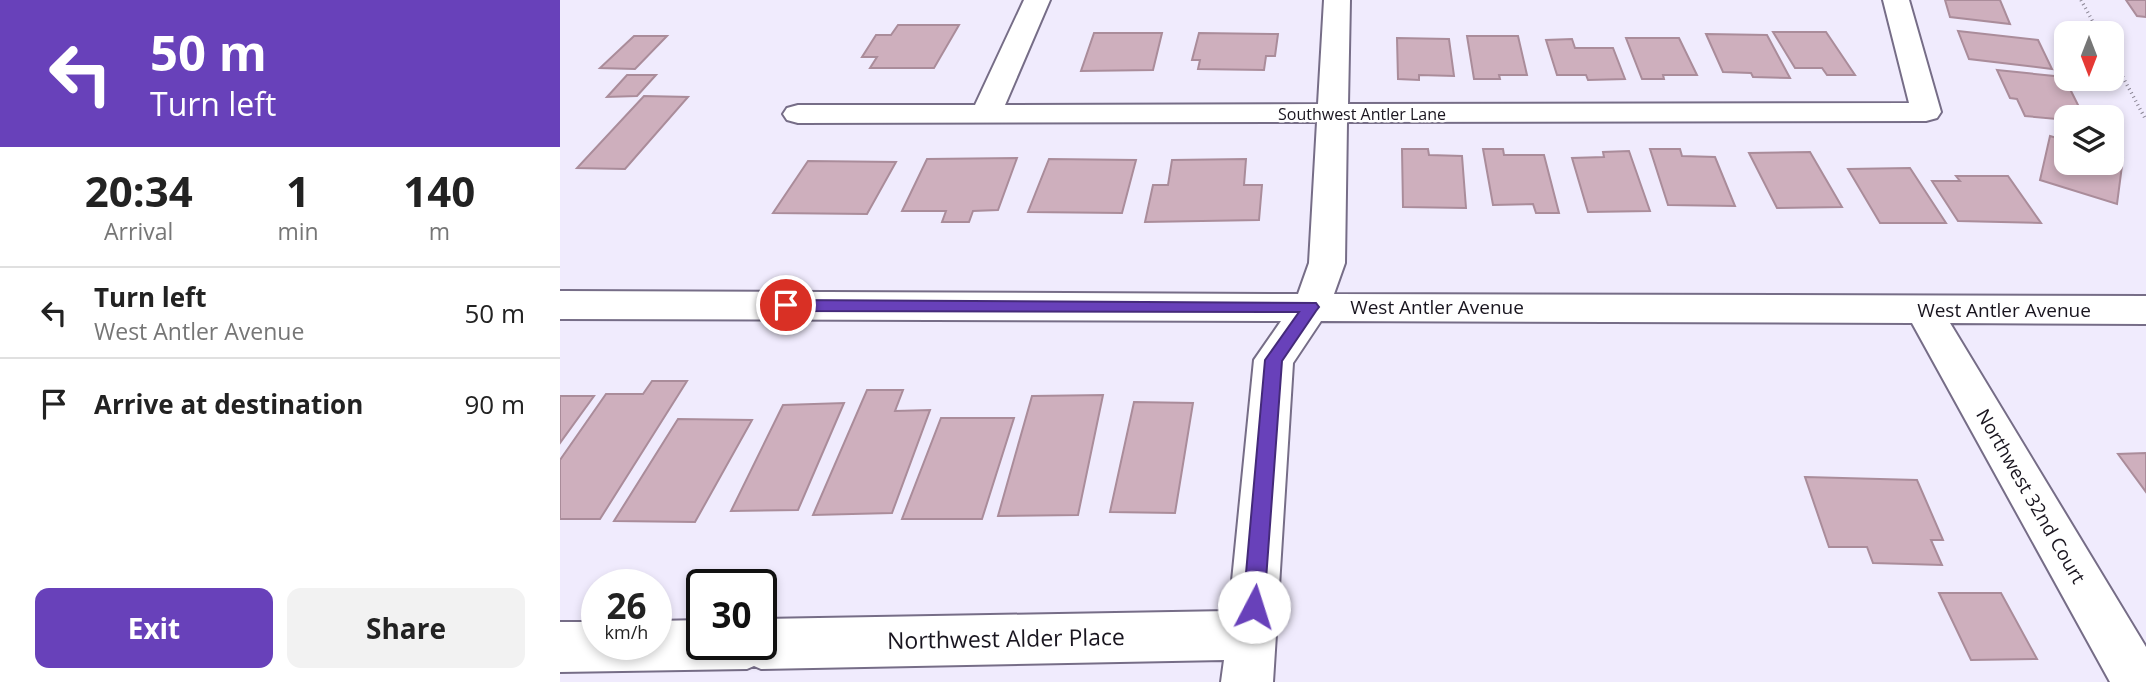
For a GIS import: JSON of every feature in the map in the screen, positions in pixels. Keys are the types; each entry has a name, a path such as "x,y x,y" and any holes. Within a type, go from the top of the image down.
{"street":[{"path":"986,114 1037,0"},
{"path":"1249,658 1273,360 1311,307 1327,263 1337,0"},
{"name":"Southwest Antler Lane","path":"798,114 1926,112 1896,0"},
{"name":"West Antler Avenue","path":"560,305 2146,310"},
{"name":"Northwest 32nd Court","path":"1923,310 2138,682"},
{"name":"Northwest Alder Place","path":"777,644 1249,658"},
{"path":"560,647 686,645"}],"path":[{"path":"2081,0 2092,21"},
{"path":"2124,79 2146,120"}],"building":[{"path":"1945,0 2000,0 2010,24 1950,17"},
{"path":"2126,0 2146,0 2146,17 2137,16"},
{"path":"898,25 959,25 934,68 870,68 877,57 862,57 876,35 891,35"},
{"path":"1958,31 2038,40 2052,69 1969,59"},
{"path":"1773,32 1826,32 1855,75 1827,75 1822,68 1795,68"},
{"path":"1094,33 1162,33 1153,70 1081,71"},
{"path":"1199,33 1278,34 1275,56 1266,56 1264,70 1198,69 1200,60 1192,60"},
{"path":"1706,34 1767,35 1790,78 1753,77 1751,73 1723,72"},
{"path":"634,36 667,36 635,69 600,68"},
{"path":"1467,36 1518,36 1527,75 1499,75 1500,79 1474,79"},
{"path":"1397,38 1449,39 1454,76 1419,75 1419,80 1398,79"},
{"path":"1626,38 1679,38 1697,75 1663,75 1664,79 1642,79"},
{"path":"1572,39 1575,48 1613,48 1625,79 1588,80 1586,75 1557,75 1546,40"},
{"path":"1997,70 2054,76 2054,91 2071,91 2078,105 2054,105 2054,119 2025,116 2017,99 2010,98"},
{"path":"627,75 656,75 637,96 607,97"},
{"path":"644,96 688,97 625,169 577,168"},
{"path":"2050,136 2054,137 2054,175 2121,175 2117,204 2040,180"},
{"path":"1402,149 1428,149 1429,155 1462,156 1466,208 1403,207"},
{"path":"1483,149 1503,149 1504,155 1544,155 1559,213 1536,213 1533,204 1493,205"},
{"path":"1650,149 1680,149 1682,156 1715,157 1735,206 1668,205"},
{"path":"1629,151 1650,211 1588,212 1572,158 1604,157 1603,152"},
{"path":"1810,152 1842,207 1777,208 1749,153"},
{"path":"1017,158 998,210 973,211 969,222 942,222 946,211 902,211 927,159"},
{"path":"1049,159 1136,160 1122,213 1028,212"},
{"path":"1246,159 1244,185 1262,185 1259,220 1145,222 1153,185 1168,185 1172,160"},
{"path":"808,161 896,162 867,214 773,213"},
{"path":"1910,168 1946,223 1880,223 1848,169"},
{"path":"1956,176 2008,176 2041,223 1958,221 1932,181 1960,181"},
{"path":"652,381 687,381 600,519 560,519 560,460 606,394 643,394"},
{"path":"867,390 903,390 895,411 930,410 892,513 813,515"},
{"path":"1103,395 1078,515 998,516 1032,396"},
{"path":"560,396 594,396 560,443"},
{"path":"1134,402 1193,403 1175,513 1110,512"},
{"path":"844,403 798,510 731,511 783,405"},
{"path":"941,418 1014,418 982,519 902,519"},
{"path":"678,419 752,420 695,522 614,521"},
{"path":"2146,453 2146,492 2118,454"},
{"path":"1805,477 1917,480 1943,540 1931,540 1942,565 1873,563 1867,547 1829,547"},
{"path":"1939,593 2001,593 2037,659 1971,660"}],"route":[{"path":"786,305 1311,307 1273,360 1254,607"}]}
